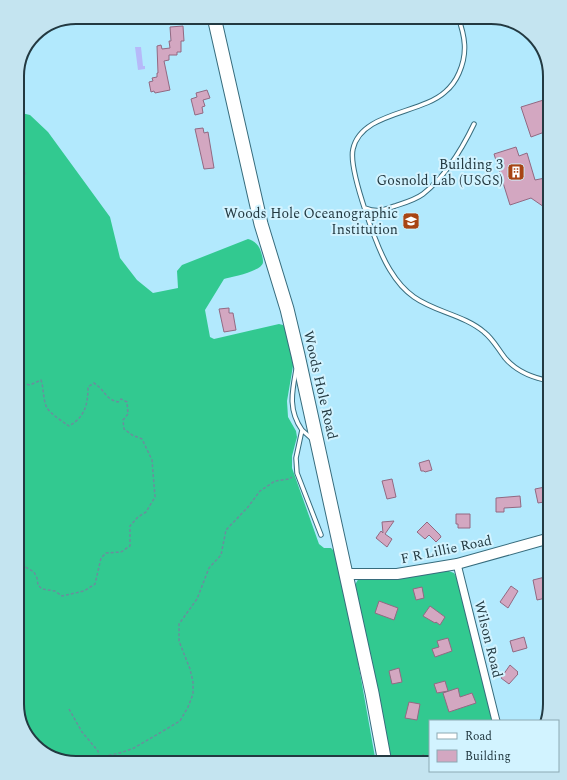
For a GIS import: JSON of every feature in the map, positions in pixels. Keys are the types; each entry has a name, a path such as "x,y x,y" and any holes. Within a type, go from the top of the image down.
{"highway":[{"name":"Woods Hole Road","path":"216,24 261,224 298,355 372,693 384,756"}],"street":[{"name":"F R Lillie Road","path":"346,574 397,574 457,564 543,540"},
{"name":"Wilson Road","path":"457,564 496,720"}],"lane":[{"path":"460,24 464,35 465,51 460,71 449,89 441,96 426,103 372,124 364,131 356,142 352,154 352,164 365,208 386,263 394,277 407,291 425,304 476,326 490,338 506,359 518,370 543,380"},
{"path":"365,208 375,212 405,203 423,194 450,166 464,145 474,124"},
{"path":"298,355 291,398 297,422 302,430 318,444"},
{"path":"302,430 296,458 297,473 321,535"}],"path":[{"path":"24,384 30,385 41,380 46,407 69,426 75,422 86,407 88,387 94,384 99,386 111,400 118,402 121,400 127,402 128,414 123,420 124,429 132,435 142,439 148,451 152,460 155,497 146,512 138,517 130,526 130,546 121,552 106,553 101,558 95,584 84,591 62,596 55,591 42,589 38,585 34,572 24,566"},
{"path":"107,756 134,748 180,720 188,707 193,694 193,682 190,669 179,641 179,624 197,599 209,568 221,555 226,530 248,507 260,491 275,481 289,479 297,473"},
{"path":"69,709 82,732 98,751 99,756"}],"green space":[{"path":"24,114 30,115 48,132 110,217 120,258 137,280 153,293 178,288 177,271 182,265 248,239 255,242 259,247 263,260 262,265 253,271 224,279 205,310 210,337 214,339 279,324 286,328 294,360 287,401 288,417 296,431 297,437 292,456 292,468 319,544 324,548 331,548 337,554 375,756 73,756 53,751 39,741 31,730 24,711"},
{"path":"446,570 454,573 458,580 492,720 429,720 429,756 391,756 355,587 359,578"}],"water":[{"path":"135,47 141,47 143,66 145,66 145,69 138,70"}],"building":[{"path":"183,26 184,41 181,41 181,52 177,52 177,55 169,55 169,60 164,61 170,90 155,93 154,91 151,92 149,82 153,81 152,78 157,77 158,73 157,46 161,45 162,49 170,48 170,27"},
{"path":"207,90 210,98 203,100 205,106 202,107 203,113 195,115 191,99 197,97 196,93"},
{"path":"543,100 543,133 531,137 521,107"},
{"path":"203,128 204,133 208,132 214,168 204,169 195,129"},
{"name":"Building 3 Gosnold Lab (USGS)","path":"516,147 519,156 527,153 535,180 543,178 543,206 531,198 510,205 494,154"},
{"path":"229,308 229,313 233,313 236,330 224,332 219,309"},
{"path":"429,460 432,470 425,472 421,471 419,463"},
{"path":"392,479 396,497 387,499 382,481"},
{"path":"543,487 543,502 538,503 535,489"},
{"path":"520,496 521,507 504,508 504,512 496,512 496,498"},
{"path":"456,514 470,514 470,528 458,528 458,524 456,524"},
{"path":"394,521 385,534 392,539 387,547 376,538 381,531 383,533 382,522"},
{"path":"427,522 441,537 436,542 429,535 425,539 417,532"},
{"path":"543,578 543,599 537,600 533,580"},
{"path":"511,586 518,591 508,608 500,602"},
{"path":"422,587 424,598 416,600 413,589"},
{"path":"379,601 398,608 394,620 375,613"},
{"path":"430,606 445,617 440,625 423,616"},
{"path":"524,637 527,648 513,652 510,641"},
{"path":"448,638 452,651 435,657 432,649 439,647 437,641"},
{"path":"510,665 518,672 518,674 509,684 501,678"},
{"path":"399,668 402,682 392,684 389,671"},
{"path":"445,681 448,691 437,693 434,684"},
{"path":"458,688 460,697 472,693 476,703 449,712 443,693"},
{"path":"409,702 420,704 417,720 405,718"}],"place":[{"name":"Building 3 Gosnold Lab (USGS)","path":"516,172"},
{"name":"Woods Hole Oceanographic Institution","path":"411,221"}]}
